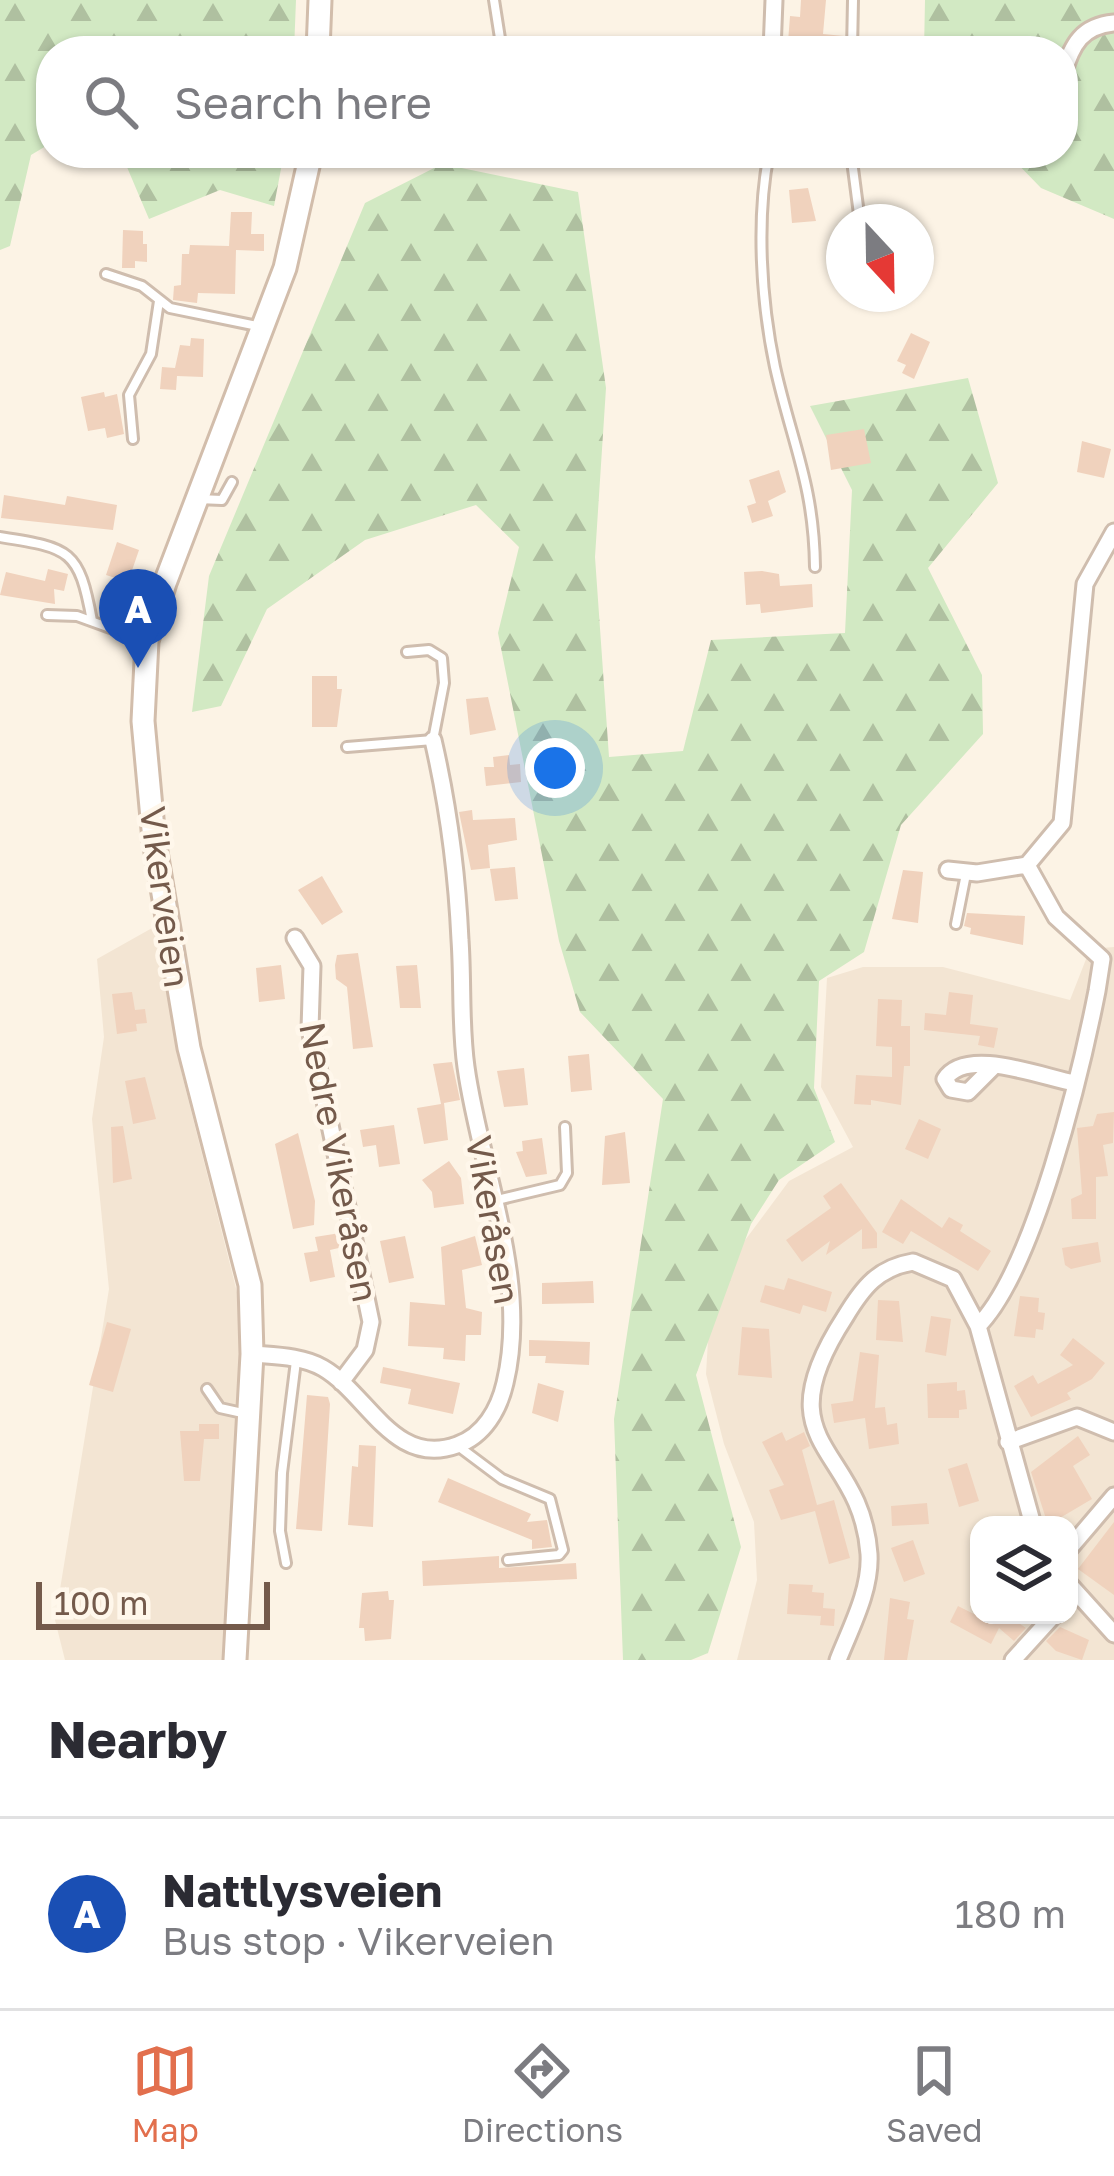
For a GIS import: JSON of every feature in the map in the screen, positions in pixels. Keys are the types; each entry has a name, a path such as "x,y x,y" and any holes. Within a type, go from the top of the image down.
{"main road":[{"path":"319,36 320,0"},
{"name":"Vikerveien","path":"235,1660 252,1354 246,1259 189,1048 160,884 143,721 147,641 194,498 264,328 296,234 308,168"}],"street":[{"path":"773,36 774,0"},
{"path":"1078,40 1091,25 1114,23"},
{"path":"947,870 966,873 1028,866 1062,823 1085,584 1114,532"},
{"name":"Vikeråsen","path":"433,740 460,939 466,1072 508,1287 506,1380 485,1426 456,1445"},
{"path":"978,1326 1004,1294 1044,1191 1102,959 1056,917 1028,866"},
{"name":"Nedre Vikeråsen","path":"296,938 311,966 310,1029 371,1322 365,1351 341,1382"},
{"path":"993,1067 1074,1083"},
{"path":"838,1660 864,1592 869,1551 858,1513 815,1425 809,1392 813,1371 875,1275 893,1265 913,1262 953,1279 978,1326 1030,1516"},
{"path":"252,1354 297,1359 341,1382 402,1441 437,1449 456,1445"},
{"path":"1008,1442 1077,1417 1114,1432"},
{"path":"1078,1538 1114,1496"},
{"path":"1078,1600 1114,1634"},
{"path":"1013,1660 1046,1624"}],"lane":[{"path":"494,0 500,36"},
{"path":"852,36 853,0"},
{"path":"766,168 766,320 809,480 815,568"},
{"path":"853,168 858,204"},
{"path":"106,274 142,286 181,311 264,328"},
{"path":"134,440 129,395 151,354 159,301"},
{"path":"194,498 222,500 232,482"},
{"path":"0,537 55,545 71,554 85,578 92,621"},
{"path":"47,615 92,621 147,641"},
{"path":"347,747 433,740 444,683 442,658 430,650 407,652"},
{"path":"956,925 966,873"},
{"path":"493,1202 560,1185 568,1173 566,1127"},
{"path":"286,1563 280,1531 282,1473 297,1359"},
{"path":"206,1389 220,1408 249,1414"},
{"path":"456,1445 502,1479 543,1494 556,1509 563,1550 559,1555 508,1560"}],"shaded area":[{"path":"161,923 181,1071 242,1312 224,1660 65,1660 55,1620 109,1289 92,1119 104,1037 97,959"},
{"path":"1114,947 1114,1660 737,1660 757,1580 754,1522 724,1444 706,1374 710,1307 743,1243 789,1181 853,1147 821,1087 827,978 863,967 943,967 1070,1000 1090,949"}],"green space":[{"path":"0,0 296,0 295,36 36,36 36,152 31,155 10,246 0,250"},
{"path":"925,0 1114,0 1114,219 1041,188 1022,168 1078,168 1078,36 924,36"},
{"path":"127,168 281,168 274,206 220,190 149,219"},
{"path":"434,168 461,168 578,192 606,388 595,557 609,757 683,751 711,640 845,633 852,490 810,406 968,378 998,483 928,568 982,675 983,734 901,825 864,952 819,981 814,1088 835,1142 779,1180 751,1224 696,1375 741,1547 708,1653 691,1660 623,1660 614,1419 663,1099 580,1012 559,941 498,633 519,547 476,505 365,540 267,609 221,706 192,712 209,576 365,203"}],"building":[{"path":"801,0 826,0 823,34 844,36 788,36 790,16 800,17"},
{"path":"808,188 816,221 792,223 789,190"},
{"path":"231,212 252,212 251,234 264,234 264,251 236,250 235,294 198,293 197,303 173,300 174,286 181,285 182,254 189,254 190,245 229,246"},
{"path":"123,230 143,231 147,262 135,261 135,268 122,268"},
{"path":"911,333 930,342 914,379 902,373 906,365 897,361"},
{"path":"191,338 204,339 203,377 177,376 176,390 160,389 162,367 175,368 180,345 190,346"},
{"path":"104,392 105,397 117,394 124,434 107,438 105,428 88,431 81,397"},
{"path":"864,429 871,463 831,470 826,435"},
{"path":"1082,441 1111,449 1104,478 1077,472"},
{"path":"779,470 786,492 768,501 773,516 752,523 747,506 756,503 749,480"},
{"path":"4,495 65,505 67,496 117,505 113,530 1,518"},
{"path":"117,542 139,550 128,582 106,575"},
{"path":"48,569 68,574 64,591 54,589 55,604 0,595 6,572 45,581"},
{"path":"744,572 779,574 780,586 812,584 813,607 761,613 760,604 746,605"},
{"path":"312,676 337,676 337,689 342,689 337,727 312,727"},
{"path":"488,697 496,730 470,735 466,699"},
{"path":"509,755 510,765 520,764 521,782 486,786 484,767 494,767 493,757"},
{"path":"472,810 473,820 515,818 517,840 488,845 490,868 471,870 459,812"},
{"path":"515,867 518,899 495,901 490,869"},
{"path":"903,870 923,872 918,923 892,919"},
{"path":"322,876 343,912 322,925 298,890"},
{"path":"967,913 1025,916 1023,945 970,934 971,928 964,926"},
{"path":"358,953 373,1047 353,1049 347,987 336,979 335,965 337,955"},
{"path":"281,965 285,999 259,1002 256,968"},
{"path":"417,965 421,1008 400,1008 396,966"},
{"path":"132,992 135,1010 145,1009 147,1023 136,1024 137,1031 117,1034 112,994"},
{"path":"949,992 973,995 970,1024 998,1028 994,1048 978,1045 980,1036 924,1030 925,1013 946,1015"},
{"path":"878,999 902,1000 901,1026 910,1026 910,1066 904,1066 901,1105 871,1100 871,1105 854,1104 856,1075 892,1077 892,1047 876,1046"},
{"path":"589,1054 592,1090 571,1092 568,1056"},
{"path":"452,1062 460,1100 444,1103 448,1140 424,1144 417,1108 441,1104 433,1064"},
{"path":"524,1068 528,1105 504,1107 497,1071"},
{"path":"145,1077 156,1119 133,1124 125,1081"},
{"path":"1114,1112 1113,1143 1103,1145 1108,1176 1096,1177 1096,1219 1072,1219 1071,1199 1082,1194 1077,1128 1093,1126 1097,1114"},
{"path":"919,1119 941,1129 928,1159 905,1149"},
{"path":"394,1125 400,1164 379,1167 376,1145 363,1147 360,1130"},
{"path":"123,1126 132,1179 113,1183 111,1127"},
{"path":"625,1132 630,1183 602,1185 605,1136"},
{"path":"298,1133 315,1201 314,1225 293,1229 275,1144"},
{"path":"542,1138 547,1174 526,1177 516,1152 523,1151 522,1141"},
{"path":"449,1161 461,1178 464,1204 434,1208 432,1192 422,1180"},
{"path":"841,1183 877,1233 877,1248 862,1249 862,1229 826,1255 830,1241 802,1262 786,1240 831,1208 823,1196"},
{"path":"901,1199 942,1228 949,1217 963,1225 960,1231 991,1251 978,1271 911,1231 903,1244 882,1232"},
{"path":"340,1233 343,1247 330,1250 335,1277 310,1282 304,1253 318,1251 315,1237"},
{"path":"405,1236 414,1278 389,1283 380,1241"},
{"path":"475,1236 482,1265 462,1270 466,1308 482,1312 481,1335 466,1335 465,1361 443,1359 444,1348 408,1346 410,1302 445,1305 441,1247"},
{"path":"1098,1242 1101,1262 1071,1269 1065,1265 1062,1248"},
{"path":"788,1278 832,1292 826,1312 803,1305 800,1314 760,1302 765,1285 784,1290"},
{"path":"593,1281 594,1303 542,1304 542,1283"},
{"path":"1020,1296 1039,1298 1038,1312 1045,1313 1043,1330 1036,1329 1035,1338 1014,1336"},
{"path":"878,1300 899,1301 903,1342 876,1340"},
{"path":"931,1316 951,1319 946,1356 925,1352"},
{"path":"107,1322 131,1329 113,1392 89,1385"},
{"path":"742,1327 769,1329 772,1378 738,1375"},
{"path":"1073,1338 1105,1363 1092,1379 1067,1393 1071,1399 1031,1417 1014,1386 1033,1375 1038,1384 1073,1365 1060,1355"},
{"path":"529,1340 590,1342 589,1365 545,1363 546,1356 529,1356"},
{"path":"860,1352 879,1355 875,1408 885,1407 887,1425 897,1423 899,1444 869,1449 865,1418 834,1423 831,1404 853,1401"},
{"path":"383,1367 460,1383 453,1414 408,1404 411,1389 380,1383"},
{"path":"957,1382 957,1391 965,1390 967,1409 959,1410 959,1418 928,1418 927,1384"},
{"path":"538,1383 564,1391 558,1422 532,1413"},
{"path":"307,1395 328,1397 330,1404 322,1531 296,1529"},
{"path":"199,1424 219,1424 219,1439 204,1439 200,1481 184,1481 180,1431 199,1431"},
{"path":"782,1432 786,1441 804,1432 810,1446 802,1450 817,1505 834,1500 850,1558 829,1564 815,1511 781,1520 769,1490 784,1485 762,1442"},
{"path":"1078,1436 1090,1455 1073,1466 1092,1499 1063,1516 1045,1516 1031,1472"},
{"path":"359,1445 376,1446 373,1527 348,1525 352,1466 358,1467"},
{"path":"967,1463 979,1501 959,1507 948,1469"},
{"path":"448,1478 531,1514 527,1522 547,1520 552,1547 532,1549 532,1540 438,1502"},
{"path":"927,1503 929,1524 892,1526 891,1506"},
{"path":"1114,1522 1114,1595 1078,1569"},
{"path":"913,1540 925,1574 904,1582 891,1548"},
{"path":"499,1556 499,1568 576,1563 577,1579 423,1586 422,1561"},
{"path":"789,1584 813,1585 812,1592 824,1593 823,1608 835,1609 834,1626 820,1625 821,1616 787,1614"},
{"path":"388,1591 389,1600 394,1600 391,1639 365,1641 364,1628 359,1628 362,1593"},
{"path":"890,1598 910,1602 907,1619 914,1620 907,1660 884,1660"},
{"path":"958,1606 970,1612 970,1624 1026,1628 1014,1641 999,1628 991,1644 950,1622"},
{"path":"1060,1627 1089,1640 1082,1660 1056,1651 1046,1641"}],"place":[{"name":"Nattlysveien","path":"138,668"}]}
